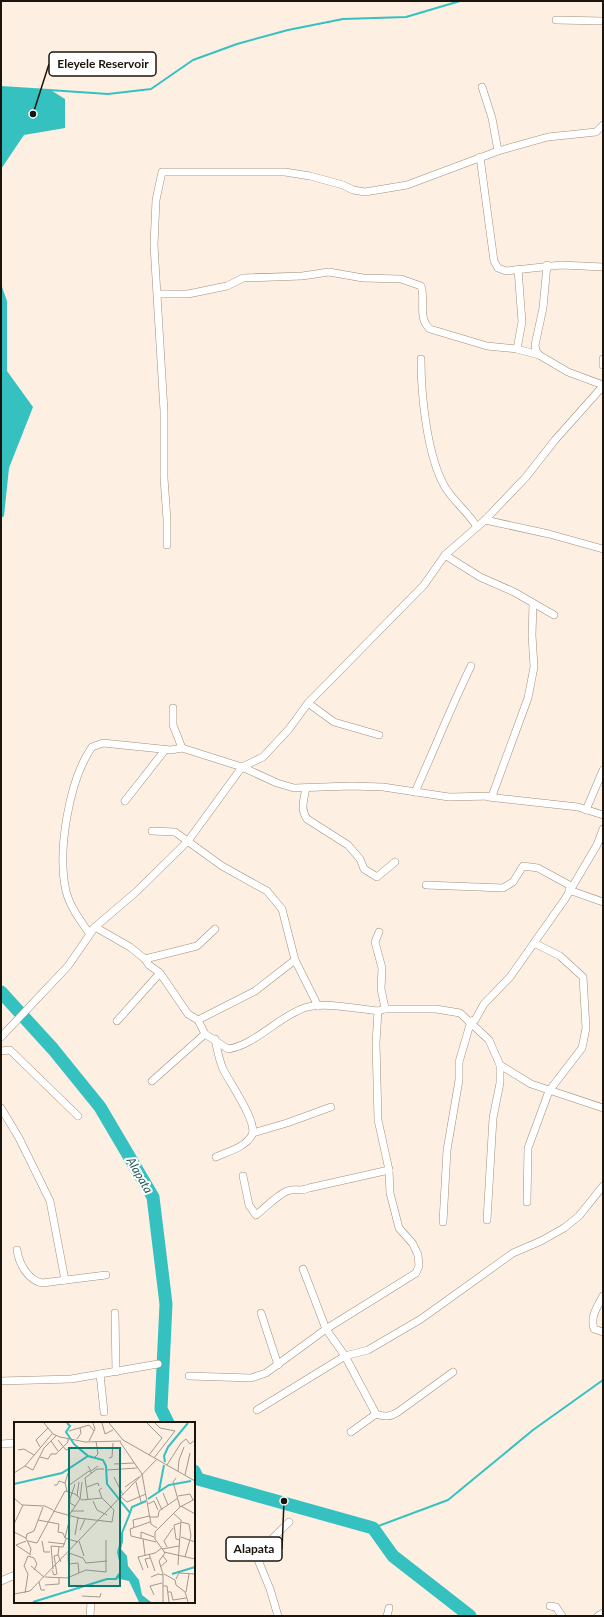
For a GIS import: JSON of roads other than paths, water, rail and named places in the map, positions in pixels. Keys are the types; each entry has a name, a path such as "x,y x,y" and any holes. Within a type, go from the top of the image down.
{"street":[{"path":"556,20 603,21"},
{"path":"482,87 492,118 498,151"},
{"path":"167,545 164,478 164,411 154,245 156,200 162,172 285,172 310,176 343,185 353,190 365,192 407,185 498,151 548,137 596,132 602,130"},
{"path":"480,158 495,266 501,270 547,265 603,267"},
{"path":"539,355 536,351 535,345 543,308 547,265"},
{"path":"517,349 522,322 518,269"},
{"path":"158,294 188,294 227,286 243,278 302,276 329,272 363,278 400,279 421,286 424,293 422,314 425,324 430,329 487,346 517,349 539,355 568,372 603,386 555,440 526,477 485,520 445,555 424,585 308,703 288,729 263,757 242,767 188,841 136,892 89,933 76,914 66,892 63,862 68,810 76,779 92,747 103,743 165,750 182,748 242,767 277,783 294,788 351,786 383,787 449,797 492,796 525,711 534,667 532,635 533,604"},
{"path":"421,359 421,383 429,435 439,475 446,489 470,515 477,527"},
{"path":"603,359 603,365"},
{"path":"485,520 549,534 603,549"},
{"path":"445,555 480,577 514,592 554,615"},
{"path":"415,792 439,741 449,712 471,666"},
{"path":"308,703 334,722 379,735"},
{"path":"174,708 173,725 182,748"},
{"path":"125,801 165,750"},
{"path":"586,810 603,770"},
{"path":"306,788 302,808 303,814 307,820 327,834 348,845 360,859 364,869 376,876 395,862"},
{"path":"478,796 578,807 603,815"},
{"path":"443,1222 447,1150 459,1080 459,1062 471,1021 475,1020 484,1004 510,977 534,943 570,888 596,845 603,829"},
{"path":"152,831 175,832 222,866 267,891 282,909 295,960 318,1006"},
{"path":"426,885 503,888 513,882 523,866 538,868 570,888 603,902"},
{"path":"95,927 130,947 145,959 149,965 160,973 188,1014 198,1020 205,1034 215,1039 228,1049 233,1048 304,1008 318,1006 381,1010 449,1011 460,1013 471,1021 489,1040 500,1065 500,1083 493,1118 487,1220"},
{"path":"1,1037 68,966 95,927"},
{"path":"145,959 197,946 215,929"},
{"path":"189,1376 251,1378 266,1373 326,1329 416,1273 419,1266 418,1255 413,1244 399,1228 390,1193 389,1170 378,1120 376,1043 381,1010 385,1008 381,989 382,968 376,942 379,932"},
{"path":"527,1202 528,1148 549,1092 582,1048 586,1028 583,977 560,956 534,943"},
{"path":"198,1020 255,991 295,960"},
{"path":"117,1021 160,973"},
{"path":"152,1081 205,1034"},
{"path":"215,1039 223,1068 245,1110 251,1123 253,1133"},
{"path":"1,1051 10,1050 78,1116"},
{"path":"500,1065 531,1084 549,1092 603,1108"},
{"path":"216,1157 246,1142 253,1133 281,1125 331,1107"},
{"path":"1,1108 19,1138 50,1201 65,1280"},
{"path":"243,1176 249,1205 256,1215 286,1192 293,1190 303,1191 309,1188 389,1170"},
{"path":"257,1410 344,1356 368,1350 421,1319 513,1253 542,1241 564,1228 579,1216 603,1186"},
{"path":"17,1250 18,1259 21,1265 36,1282 42,1283 106,1275"},
{"path":"303,1269 326,1329 344,1356 376,1414"},
{"path":"603,1296 592,1324 594,1329 603,1332"},
{"path":"115,1313 116,1372"},
{"path":"260,1313 278,1365"},
{"path":"1,1381 45,1381 116,1372 158,1364"},
{"path":"351,1432 376,1414 391,1416 453,1372"},
{"path":"100,1374 104,1412"},
{"path":"1,1444 14,1443"},
{"path":"278,1616 256,1555 288,1522"},
{"path":"1,1581 14,1575"},
{"path":"90,1616 91,1603"},
{"path":"550,1606 556,1607 562,1616"},
{"path":"387,1616 389,1608"},
{"path":"598,1616 603,1613"}],"water":[{"path":"1,86 49,89 65,99 65,128 24,135 1,169"},
{"path":"1,284 7,301 7,371 33,407 9,468 4,516 1,518"}],"waterway":[{"path":"49,90 108,94 151,89 193,60 237,44 288,30 343,19 406,17 460,1"},
{"name":"Alapata","path":"1,992 53,1049 100,1107 153,1197 166,1304 161,1409 168,1422"},
{"path":"373,1528 448,1500 533,1430 603,1380"},
{"name":"Alapata","path":"195,1473 198,1479 373,1528 393,1556 470,1616"}],"place":[{"name":"Eleyele Reservoir","path":"33,114"},
{"name":"Alapata","path":"284,1501"}]}
